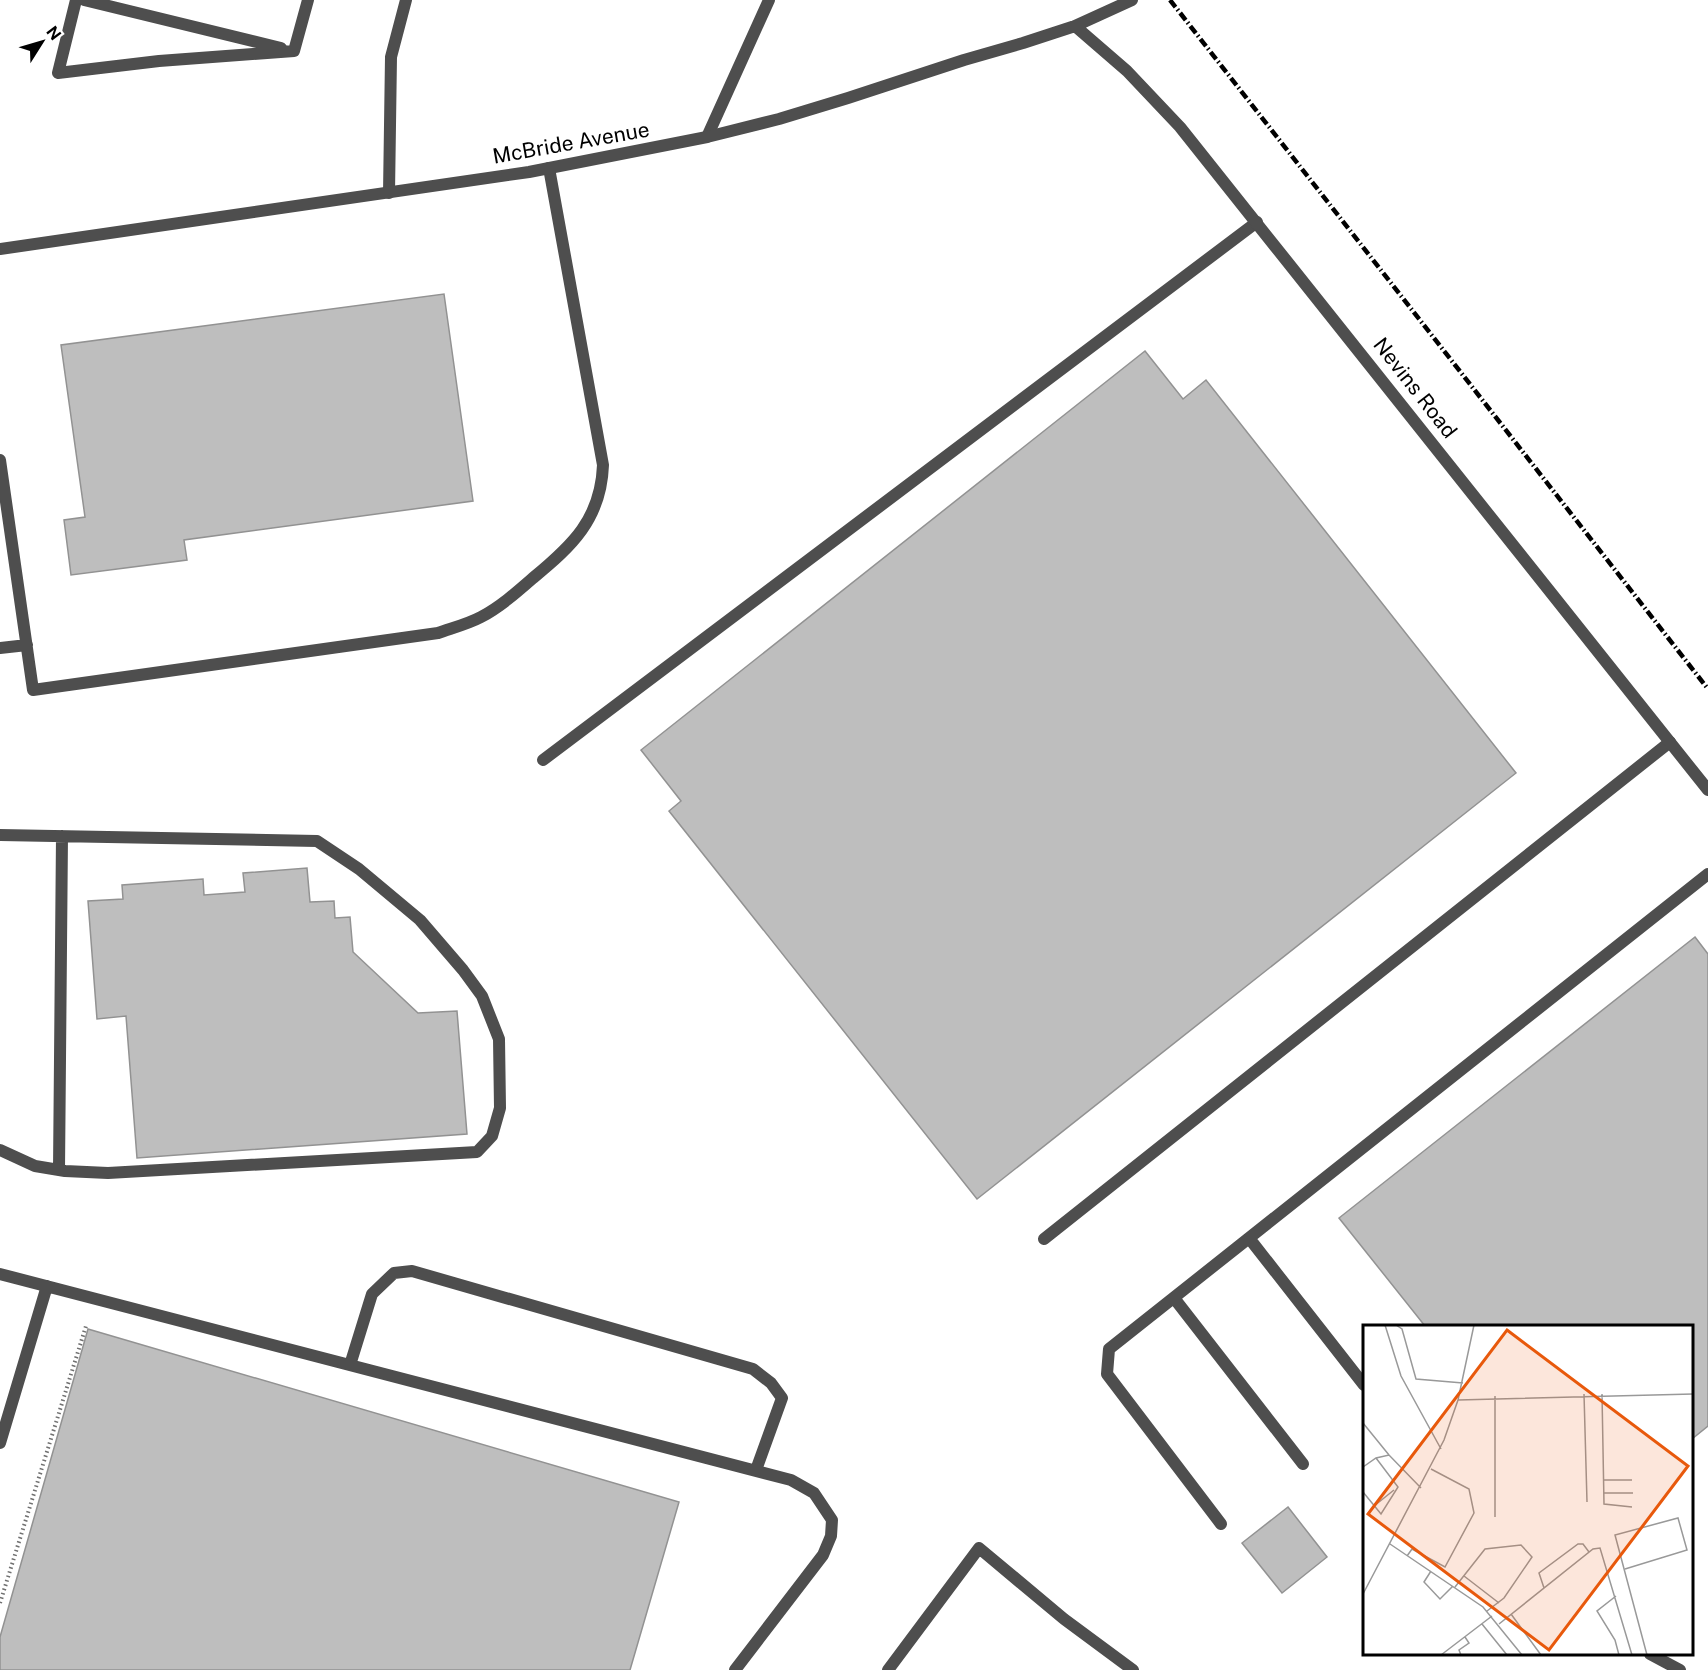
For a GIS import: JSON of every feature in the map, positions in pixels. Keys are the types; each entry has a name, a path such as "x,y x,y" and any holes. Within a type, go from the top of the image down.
{"street":[{"path":"76,0 58,73 159,61 294,51"},
{"path":"84,0 294,51"},
{"path":"294,51 308,0"},
{"path":"389,193 391,57 406,0"},
{"path":"707,137 769,0"},
{"name":"McBride Avenue","path":"0,249 549,168 707,137 779,119 1023,43 1075,26 1132,0"},
{"name":"Nevins Road","path":"1075,26 1101,46 1153,96 1257,222 1708,790"},
{"path":"0,459 33,690 438,633 480,617 512,596 564,552 582,533 597,502 602,483 603,465 549,168"},
{"path":"543,760 1257,222"},
{"path":"0,648 27,645"},
{"path":"1044,1239 1670,742"},
{"path":"0,835 316,841 359,869 420,920 464,970 482,996 499,1039 500,1108 492,1136 477,1152 108,1173 35,1166 0,1150"},
{"path":"59,1170 62,836"},
{"path":"1221,1524 1107,1374 1109,1349 1708,874"},
{"path":"1249,1238 1363,1383"},
{"path":"350,1365 372,1294 394,1273 412,1271 753,1369 771,1383 782,1398 756,1470"},
{"path":"0,1274 791,1480 814,1493 832,1520 831,1536 823,1555 735,1670"},
{"path":"0,1443 47,1286"},
{"path":"1174,1298 1303,1464"},
{"path":"888,1670 979,1548 1064,1619 1133,1670"},
{"path":"1654,1655 1680,1670"}],"path":[{"path":"0,1603 86,1326"}],"building":[{"path":"444,294 473,501 184,540 187,560 71,575 64,520 85,517 61,345"},
{"path":"1145,351 1183,399 1206,380 1516,773 977,1199 669,811 681,801 641,750"},
{"path":"307,868 310,902 334,901 335,918 350,917 353,952 418,1013 457,1011 467,1134 137,1158 126,1016 97,1019 88,901 123,899 122,885 203,879 204,895 245,892 243,873"},
{"path":"1695,937 1708,954 1708,1426 1693,1438 1693,1325 1424,1325 1339,1218"},
{"path":"88,1329 679,1502 630,1670 0,1670 0,1637"},
{"path":"1288,1507 1327,1557 1282,1593 1242,1543"}],"railway":[{"path":"1170,0 1708,689"}]}
